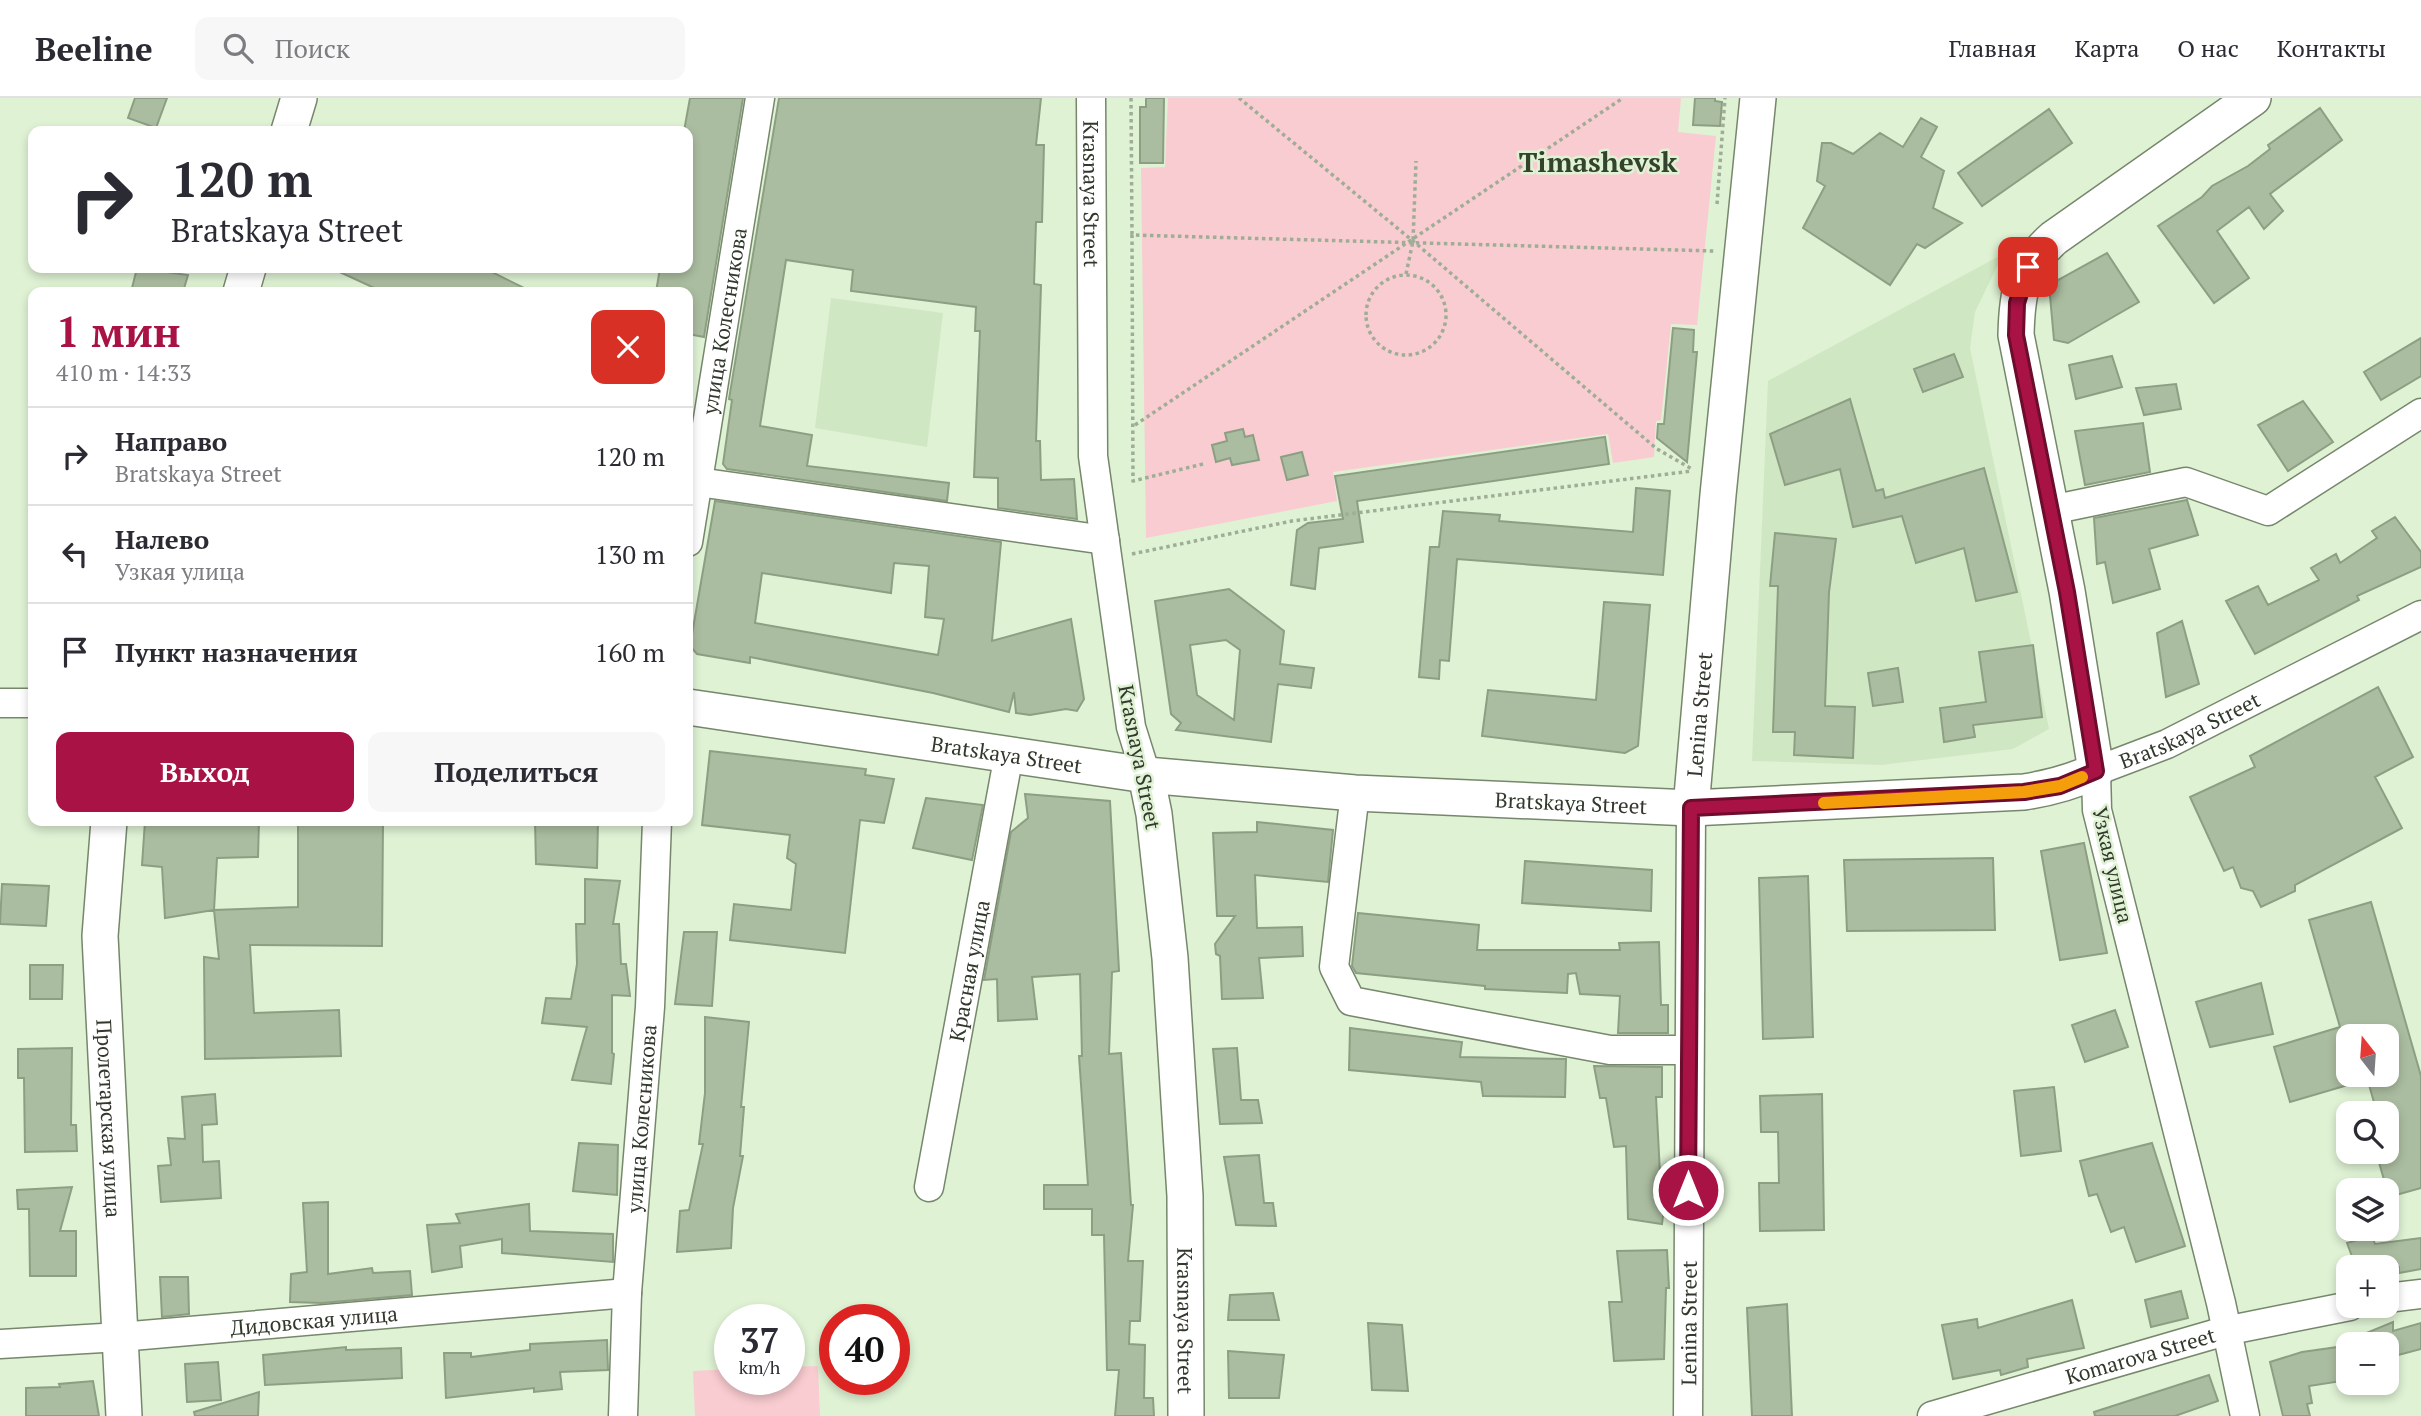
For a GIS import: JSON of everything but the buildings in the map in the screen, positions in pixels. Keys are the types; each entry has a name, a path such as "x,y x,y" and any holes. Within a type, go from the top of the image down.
{"main road":[{"path":"291,126 299,98"},
{"name":"Lenina Street","path":"1691,808 1717,495 1758,98"},
{"name":"Узкая улица","path":"2096,771 2051,510 2016,335 2017,303 2028,267 2037,253 2054,238 2253,98"},
{"name":"Bratskaya Street","path":"693,708 1146,775 1355,793 1691,808 2024,792 2060,786 2096,771"},
{"name":"Krasnaya Street","path":"1146,775 1154,814 1170,958 1183,1170 1186,1416"},
{"name":"Пролетарская улица","path":"109,826 100,936 124,1416"}],"street":[{"name":"улица Колесникова","path":"693,512 760,98"},
{"name":"Krasnaya Street","path":"1091,98 1093,456 1131,727 1146,775"},
{"path":"2051,510 2186,482 2268,511 2421,413"},
{"path":"698,482 1106,549"},
{"name":"Bratskaya Street","path":"2096,771 2167,744 2421,615"},
{"path":"0,704 28,703"},
{"name":"Красная улица","path":"929,1187 1009,754"},
{"name":"Узкая улица","path":"2096,771 2097,810 2221,1303 2245,1416"},
{"path":"1355,793 1334,967 1351,1001 1610,1050 1688,1051"},
{"name":"Lenina Street","path":"1688,1416 1691,808"},
{"name":"улица Колесникова","path":"623,1416 627,1293 650,1007 657,826"},
{"name":"Дидовская улица","path":"0,1344 120,1337 627,1293"},
{"path":"2399,1297 2421,1294"},
{"name":"Komarova Street","path":"1932,1416 2225,1331 2336,1309"}],"path":[{"path":"1131,98 1135,425 1133,481 1203,464"},
{"path":"1106,549 1292,521 1695,470 1657,449 1413,241 1239,98"},
{"path":"1135,425 1623,98"},
{"path":"1716,209 1725,98"},
{"path":"1406,274 1413,241 1416,161"},
{"path":"1132,235 1713,250"},
{"path":"1406,274 1432,284 1441,294 1447,321 1434,345 1408,355 1383,348 1368,328 1366,316 1368,304 1382,283 1406,274"}],"shaded area":[{"path":"1168,98 1681,98 1678,132 1716,136 1697,325 1671,324 1661,420 1656,421 1654,457 1613,463 1608,434 1333,472 1337,501 1146,538 1141,168 1165,167"},
{"path":"2003,254 1975,312 1970,348 2049,729 2013,749 1881,765 1752,761 1768,381"},
{"path":"831,298 943,313 927,447 815,428"},
{"path":"805,1366 818,1366 820,1416 695,1416 693,1371 714,1370 714,1395 805,1395"}],"slow traffic":[{"path":"1824,803 2024,792 2060,786 2082,777"}],"district":[{"name":"Timashevsk","path":"1598,161"}],"route":[{"path":"1688,1190 1691,808 1904,800 2024,792 2060,786 2096,771 2067,592 2016,335 2017,303 2021,282 2028,267"}]}
